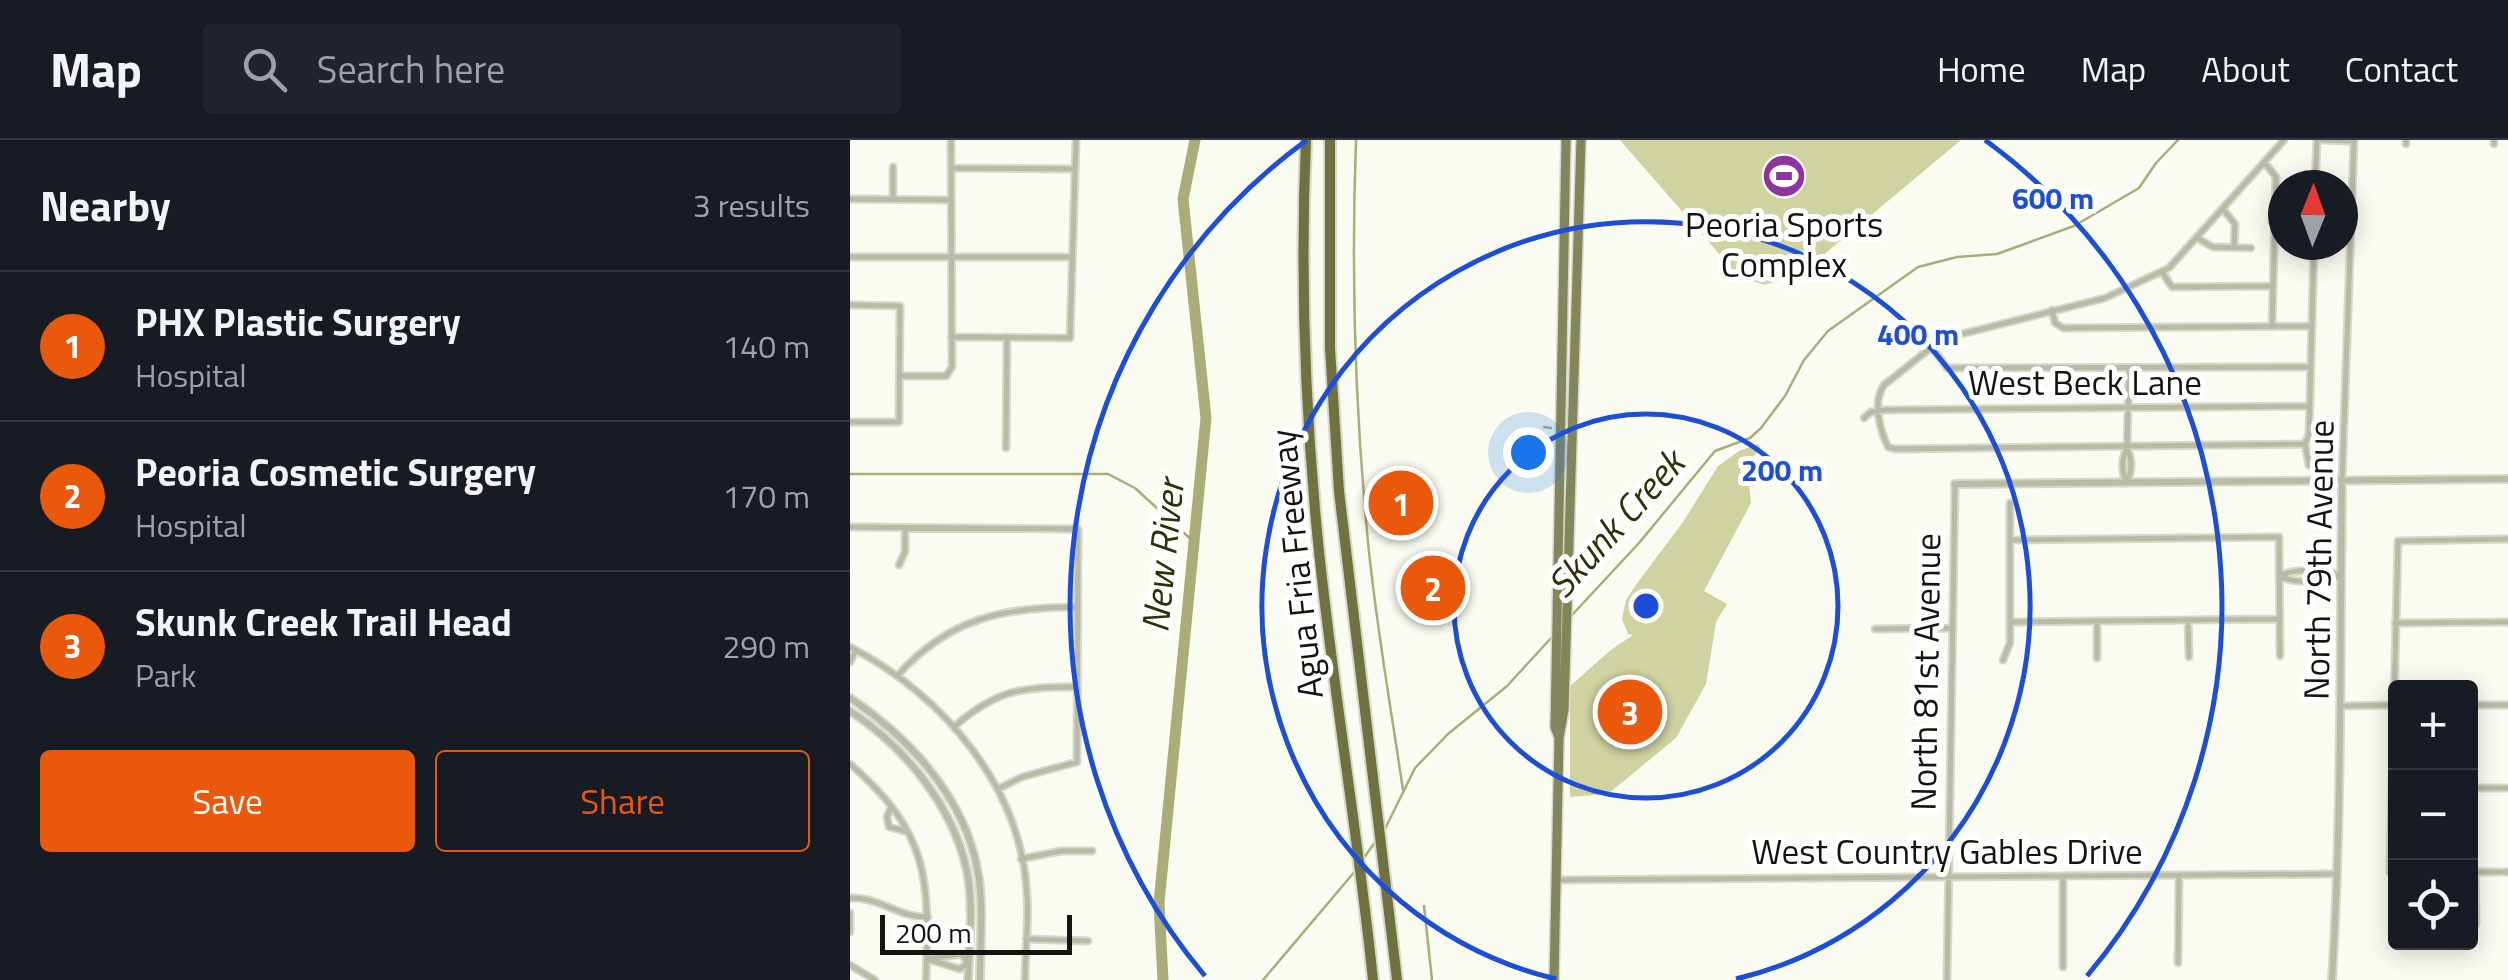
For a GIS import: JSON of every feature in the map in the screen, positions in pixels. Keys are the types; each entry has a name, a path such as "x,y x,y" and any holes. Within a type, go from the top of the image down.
{"highway":[{"name":"Agua Fria Freeway","path":"1306,140 1306,364 1318,541 1374,980"},
{"name":"Agua Fria Freeway","path":"1330,140 1329,276 1335,433 1367,744 1397,980"}],"main road":[{"path":"1559,738 1555,718 1566,140"},
{"path":"1554,980 1581,140"}],"street":[{"path":"900,376 946,376 952,367 951,140"},
{"path":"952,337 1070,338 1076,140"},
{"path":"2284,140 2174,264 2162,272 2105,298 1965,331 1932,346 1880,390 1878,410 1888,448 2304,444"},
{"path":"2316,170 2319,140 2354,140"},
{"name":"North 79th Avenue","path":"2332,980 2339,874 2342,481 2354,140"},
{"path":"2264,162 2276,177 2272,327"},
{"path":"893,167 893,199"},
{"path":"951,168 1074,169"},
{"path":"850,198 952,200"},
{"path":"2222,209 2235,224 2234,248"},
{"path":"2197,238 2207,246 2251,248"},
{"path":"850,257 1070,258"},
{"path":"2309,465 2304,444 2309,434 2314,260"},
{"path":"2162,272 2172,288 2272,286"},
{"path":"850,305 900,306 899,422 850,422"},
{"path":"2052,310 2055,323 2063,328 2312,326"},
{"path":"1006,448 1008,337"},
{"path":"1932,346 1946,368 2310,366"},
{"path":"2127,483 2131,456 2127,448 2129,368"},
{"name":"West Beck Lane","path":"1864,418 1878,410 2310,406"},
{"path":"1955,484 2508,479"},
{"name":"North 81st Avenue","path":"1947,980 1955,484"},
{"path":"2003,660 2010,643 2010,503"},
{"path":"850,528 1078,530 1077,762 998,789"},
{"path":"898,565 905,552 905,528"},
{"path":"2010,540 2279,537 2280,656"},
{"path":"2394,680 2398,541 2508,539"},
{"path":"2280,576 2287,572 2327,572 2341,576"},
{"path":"898,675 933,642 976,620 1040,607 1078,607"},
{"path":"2010,622 2279,619"},
{"path":"2188,620 2189,657"},
{"path":"2097,658 2098,621"},
{"path":"2395,623 2508,622"},
{"path":"1875,629 1953,628"},
{"path":"850,662 853,648 898,675 954,727 998,789 1014,825 1028,893 1025,980"},
{"path":"954,727 974,709 1007,692 1039,686 1078,688"},
{"path":"850,698 912,751 954,804 973,851 981,904 980,980"},
{"path":"2343,706 2388,705"},
{"path":"2478,705 2508,705"},
{"path":"850,711 905,759 942,806 962,854 970,905 968,980"},
{"path":"850,764 891,806 908,832 922,868 928,896 926,980"},
{"path":"2478,788 2508,788"},
{"path":"891,806 889,827 908,832"},
{"path":"1022,859 1061,851 1092,851"},
{"path":"2478,872 2508,872"},
{"name":"West Country Gables Drive","path":"1556,880 2339,874"},
{"path":"2063,876 2064,967"},
{"path":"2178,963 2179,876"},
{"path":"850,898 868,899 906,916 928,917"},
{"path":"850,913 850,932"},
{"path":"1026,939 1088,941"},
{"path":"927,959 961,954 968,962"},
{"path":"946,967 947,955"},
{"path":"927,959 960,969 968,962 980,962"},
{"path":"850,965 874,980"}],"green space":[{"name":"Peoria Sports Complex","path":"1620,140 1961,140 1803,272 1765,285 1733,270"},
{"path":"1758,444 1761,448 1740,471 1749,484 1751,503 1704,591 1727,604 1716,622 1706,684 1676,738 1608,794 1570,797 1570,686 1633,635 1628,634 1622,619 1626,600 1718,466 1739,451"}],"waterway":[{"name":"New River","path":"1163,980 1159,903 1206,418 1183,199 1195,140"},
{"path":"1356,140 1355,341 1360,442 1375,604 1403,790"},
{"name":"Skunk Creek","path":"1572,615 1639,543 1715,451 1750,438 1761,428 1785,396 1804,360 1828,331 1918,267 1957,257 1997,254 2074,226 2139,188 2178,140"},
{"path":"1544,427 1551,428"},
{"path":"850,474 1108,474 1135,488 1195,543"},
{"name":"Skunk Creek","path":"1384,831 1415,768 1448,734 1507,686 1553,636"},
{"name":"Skunk Creek","path":"1363,859 1376,841"},
{"name":"Skunk Creek","path":"1263,980 1356,870"},
{"path":"1424,906 1432,980"}],"place":[{"name":"Peoria Sports Complex","path":"1784,176"},
{"name":"PHX Plastic Surgery","path":"1401,503"},
{"name":"Peoria Cosmetic Surgery","path":"1433,588"},
{"name":"Skunk Creek Trail Head","path":"1630,712"}]}
